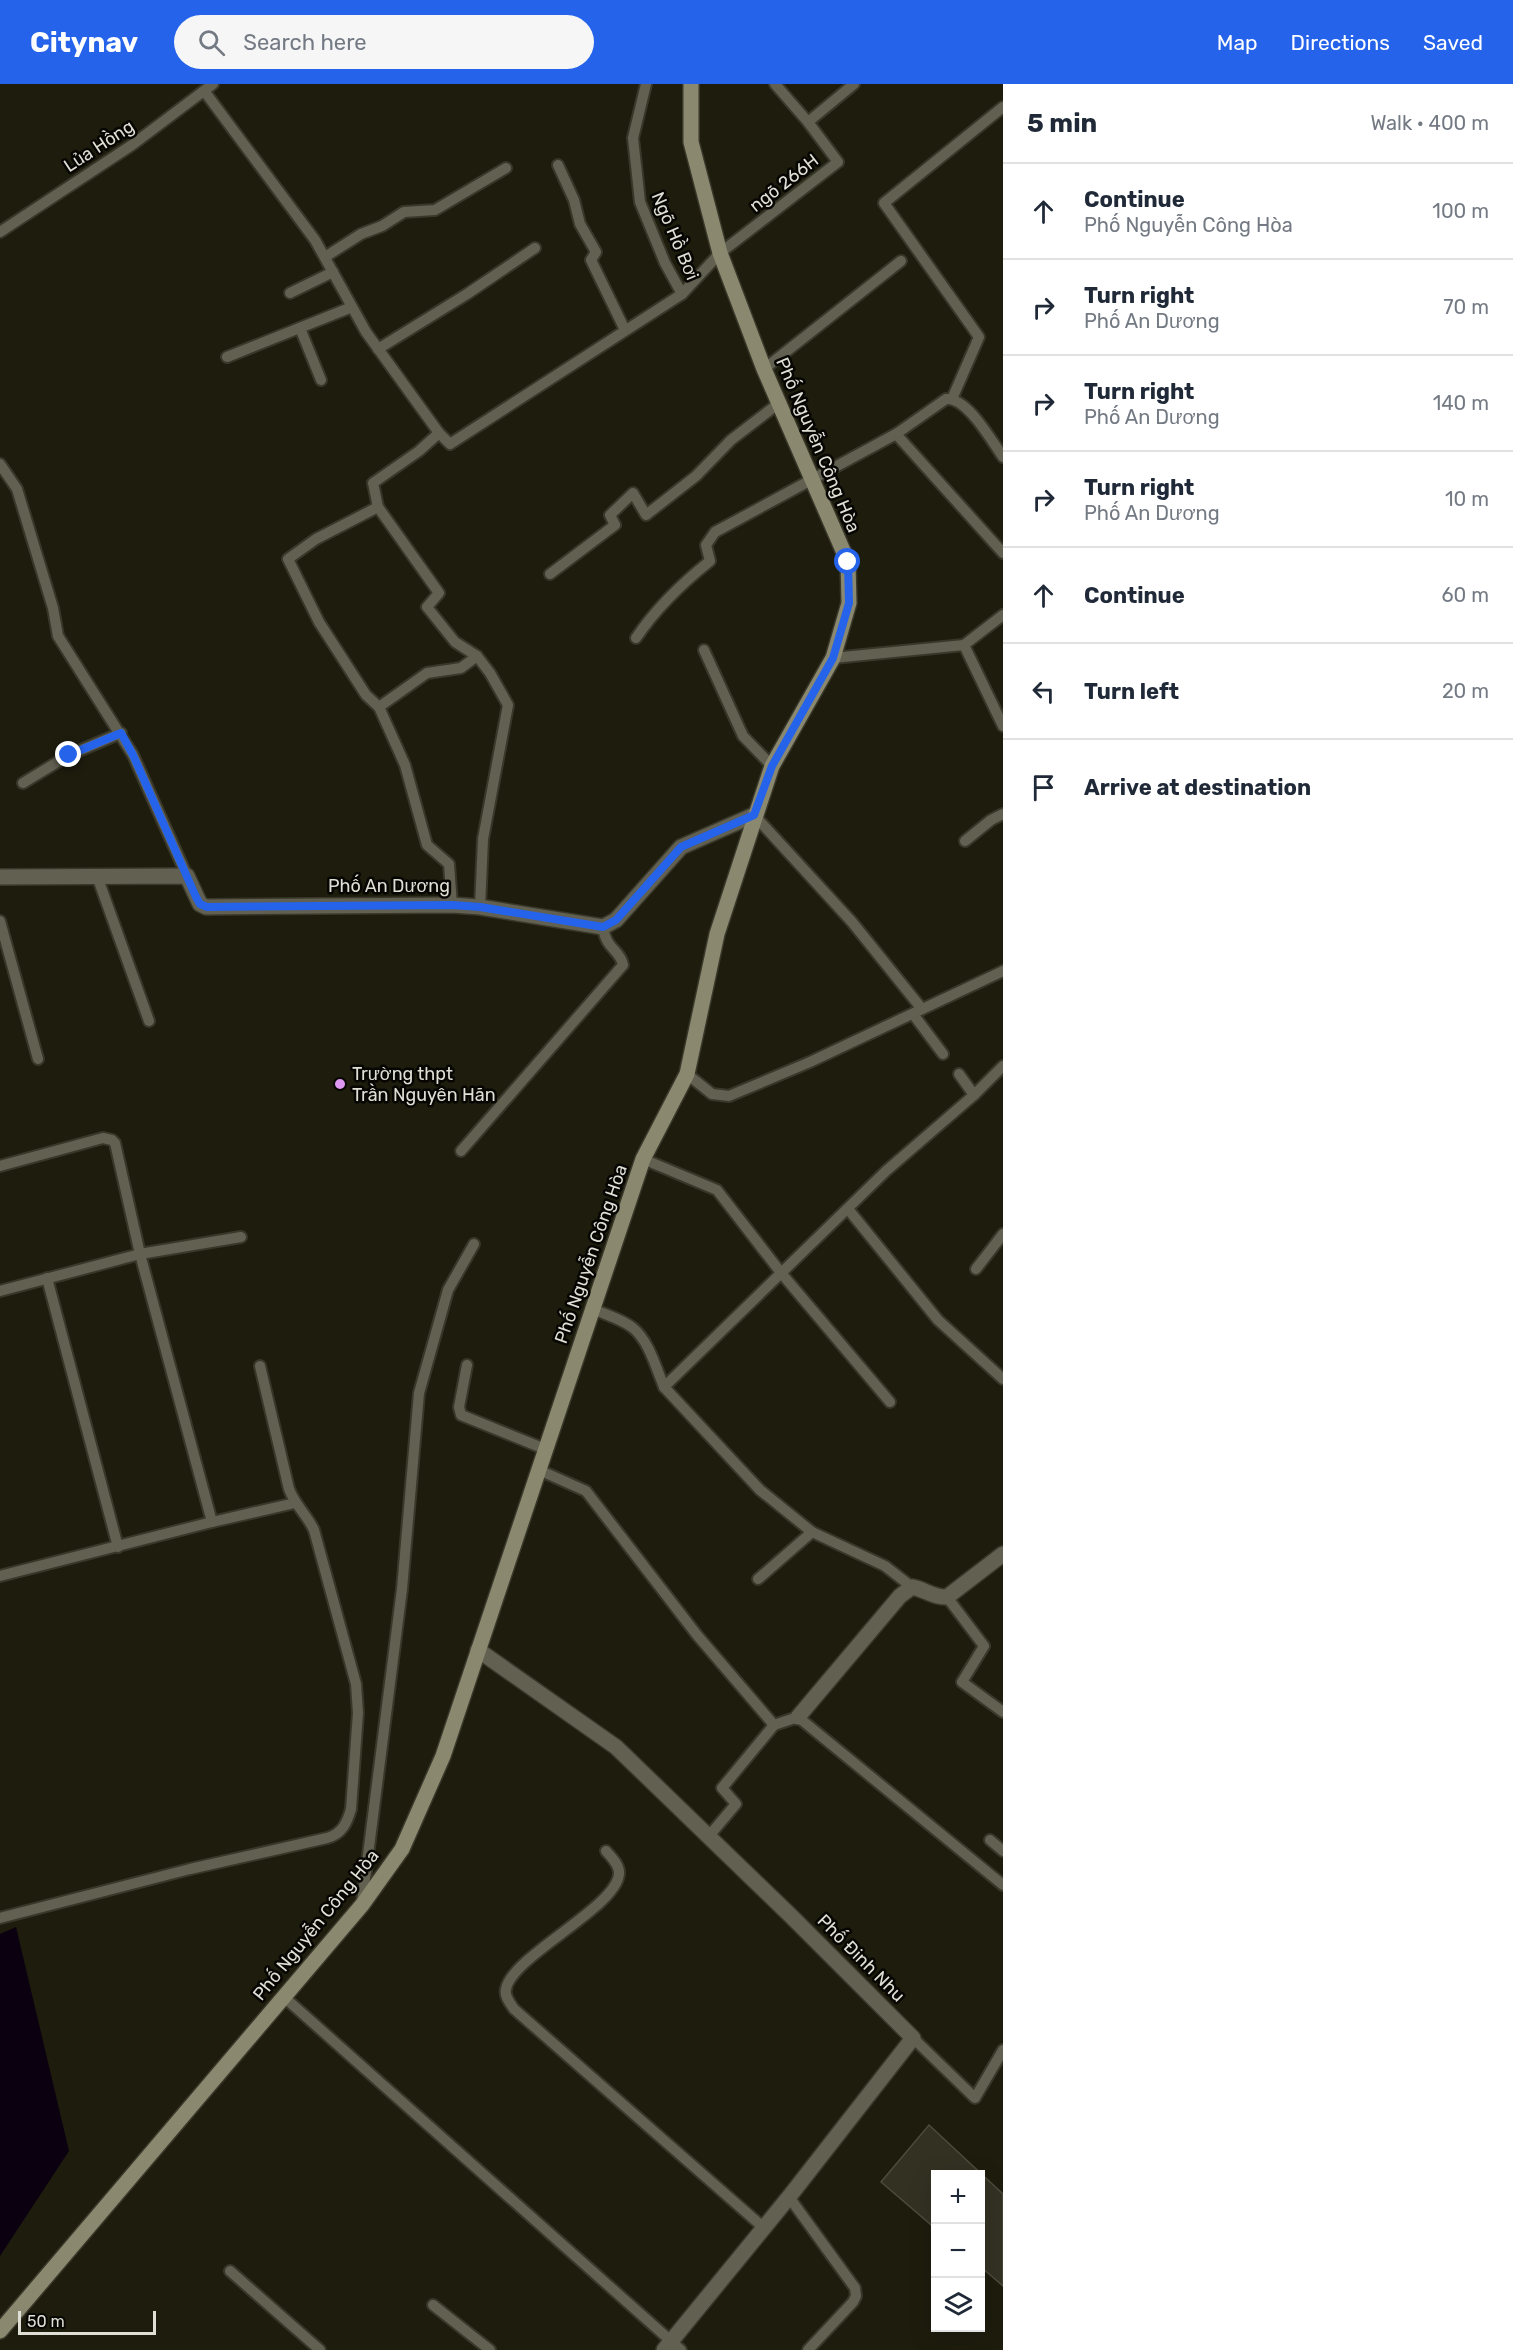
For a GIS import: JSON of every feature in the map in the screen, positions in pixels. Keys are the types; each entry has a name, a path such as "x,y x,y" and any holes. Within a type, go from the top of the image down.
{"street":[{"name":"Phố Nguyễn Công Hòa","path":"0,2331 362,1905 402,1849 443,1756 643,1159 687,1074 717,934 754,815 772,766 833,658 849,603 848,562 764,369 720,253 691,142 691,84"},
{"path":"603,927 616,920 681,847 754,815"},
{"name":"Phố An Dương","path":"187,876 200,904 207,907 452,905 480,907 603,927"},
{"path":"0,877 187,876"},
{"path":"798,1717 900,1596 912,1587 923,1589 940,1598 947,1597 1003,1554"},
{"name":"Phố Đinh Nhu","path":"478,1650 616,1747 913,2038"},
{"path":"672,2347 913,2038"}],"lane":[{"name":"Ngõ Hồ Bơi","path":"646,84 633,138 640,202 665,263 682,294"},
{"path":"775,84 808,122 854,84"},
{"path":"209,88 315,240 378,349 439,433 450,444 682,294 720,253"},
{"name":"Lủa Hồng","path":"0,232 132,145 209,88"},
{"path":"952,399 979,337 884,203 1003,107"},
{"name":"ngõ 266H","path":"720,253 838,162 808,122"},
{"path":"558,165 574,200 580,224 596,252 591,260 625,330"},
{"path":"325,257 361,234 382,226 404,212 435,210 506,168"},
{"path":"378,349 467,294 535,248"},
{"path":"764,369 901,261"},
{"path":"290,293 333,272"},
{"path":"227,357 352,307"},
{"path":"300,328 321,380"},
{"path":"636,638 650,617 677,588 710,561 706,545 715,532 896,434 946,399 961,402 1003,457"},
{"path":"550,574 615,525 610,515 633,493 646,515 696,476 731,440 779,403"},
{"path":"439,433 419,451 373,483 378,507 440,593 427,607 455,642 477,656 490,673 508,705 483,839 480,907"},
{"path":"896,434 1003,553"},
{"path":"0,464 17,489 53,608 58,636 121,733 187,876"},
{"path":"378,507 316,539 288,559 319,622 366,695 379,707 405,765 427,845 449,864 452,905"},
{"path":"833,658 964,645 1003,615"},
{"path":"964,645 1003,726"},
{"path":"705,650 743,736 772,766"},
{"path":"379,707 428,673 461,668 477,656"},
{"path":"23,783 69,755 121,733"},
{"path":"965,841 991,820 1003,814"},
{"path":"754,815 852,922 918,1011 943,1054"},
{"path":"97,876 148,1021"},
{"path":"0,921 38,1059"},
{"path":"461,1151 623,965 621,957 605,940 603,927"},
{"path":"687,1074 712,1094 729,1096 810,1062 1003,971"},
{"path":"664,1387 886,1171 974,1095 1003,1066"},
{"path":"959,1074 974,1095"},
{"path":"0,1166 103,1138 115,1143 140,1254 212,1522"},
{"path":"643,1159 717,1190 782,1274 890,1402"},
{"path":"848,1209 938,1320 1003,1379"},
{"path":"976,1269 1003,1234"},
{"path":"0,1291 140,1254 241,1237"},
{"path":"362,1905 402,1589 419,1393 448,1290 474,1244"},
{"path":"47,1278 118,1547"},
{"path":"593,1309 621,1321 639,1334 664,1387 760,1490 812,1532 885,1566 912,1587"},
{"path":"467,1365 459,1407 461,1415 545,1449"},
{"path":"0,1918 190,1869 327,1838 340,1832 347,1822 351,1809 358,1713 356,1684 314,1530 306,1513 295,1503 289,1489 260,1366"},
{"path":"539,1470 586,1491 697,1635 774,1725"},
{"path":"0,1576 295,1503"},
{"path":"758,1579 812,1532"},
{"path":"947,1597 984,1646 962,1682 1003,1712"},
{"path":"709,1836 736,1804 722,1788 774,1725 798,1717 1003,1885"},
{"path":"990,1840 1003,1851"},
{"path":"606,1851 618,1866 619,1874 613,1888 590,1911 523,1965 508,1982 505,1990 507,2000 573,2062 764,2228"},
{"path":"284,1997 672,2347"},
{"path":"913,2038 975,2098 1003,2049"},
{"path":"789,2198 855,2288 856,2296 854,2302 808,2350"},
{"path":"230,2271 320,2350"},
{"path":"433,2306 490,2350"}],"shaded area":[{"path":"16,1927 69,2151 0,2256 0,1934"}],"building":[{"path":"929,2125 977,2170 931,2170 931,2225 881,2182"},
{"path":"985,2177 1003,2194 1003,2286 985,2270"}],"place":[{"name":"Trường thpt Trần Nguyên Hãn","path":"340,1084"}],"route":[{"path":"69,755 121,733 196,897 200,904 207,907 452,905 480,907 603,927 616,920 681,847 754,815 772,766 833,658 849,603 848,562"}]}
